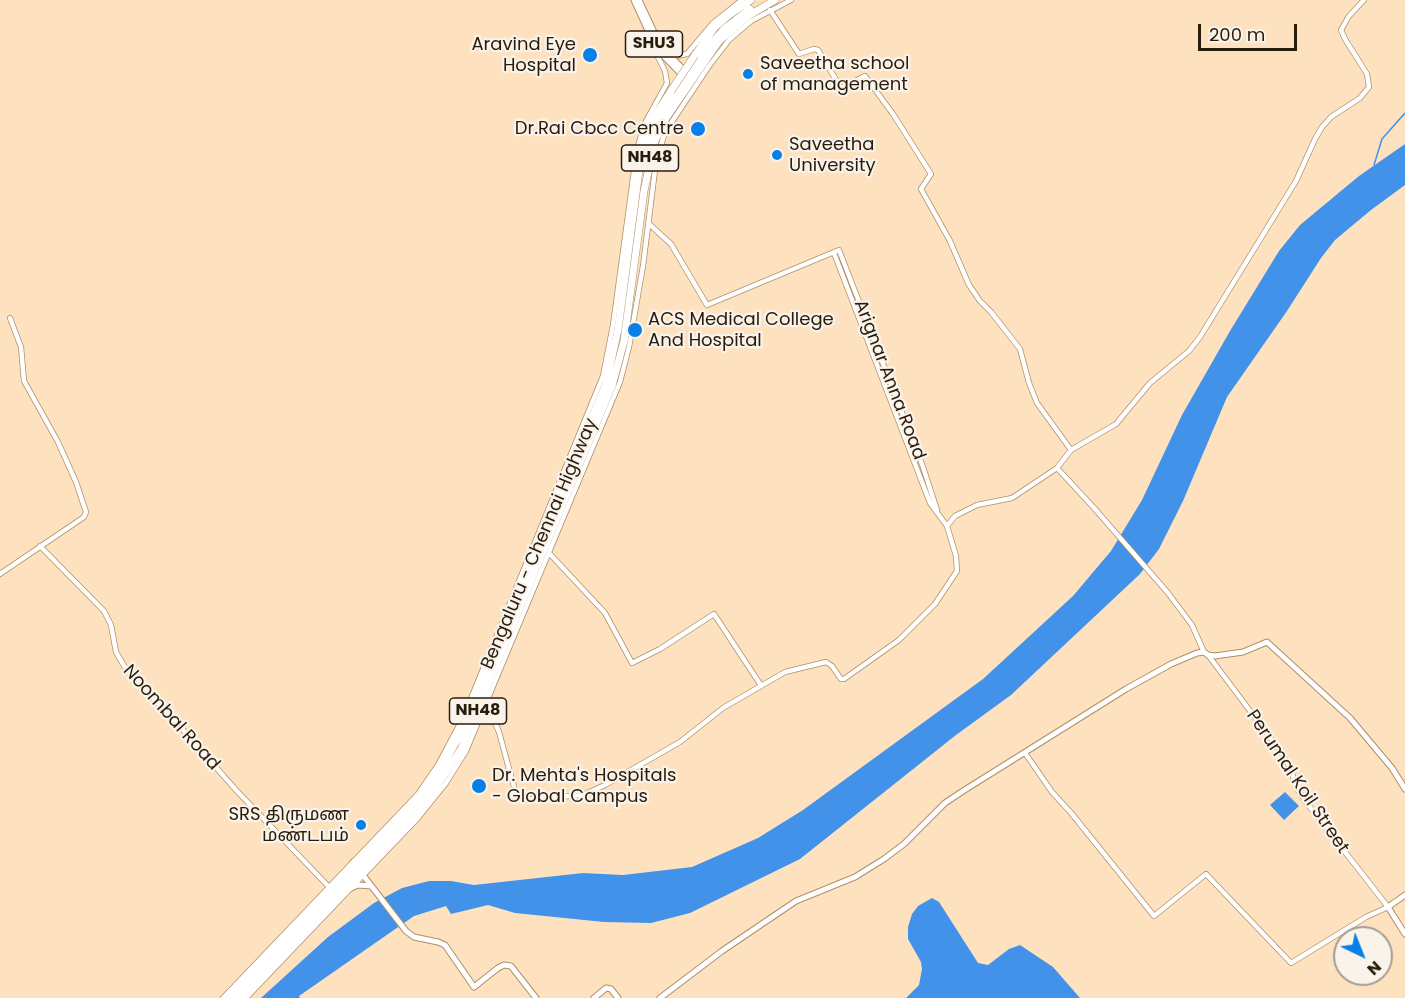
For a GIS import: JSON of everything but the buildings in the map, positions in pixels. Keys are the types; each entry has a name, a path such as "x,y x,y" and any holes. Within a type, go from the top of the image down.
{"highway":[{"name":"NH48","path":"616,361 616,344 642,148 651,122 715,27 751,0"},
{"path":"641,211 644,167 650,139 672,90 687,77 707,48 724,29 749,10 768,0"},
{"name":"NH48","path":"616,361 624,341 641,211 652,151 666,118 725,35 748,16 775,0"},
{"path":"613,325 618,333"},
{"path":"604,371 616,344"},
{"name":"Bengaluru - Chennai Highway","path":"239,998 430,786 453,749 477,705 595,428 612,386 616,361"},
{"name":"Bengaluru - Chennai Highway","path":"477,705 616,361"},
{"path":"595,428 620,382"},
{"name":"Bengaluru - Chennai Highway","path":"230,998 331,888 358,868"}],"main road":[{"name":"SHU3","path":"634,0 662,56 687,77"},
{"name":"SHU3","path":"639,0 660,44 687,77"},
{"path":"660,998 722,951 796,901 855,877 884,859 904,844 945,803 1132,686 1188,656 1243,652 1267,642 1350,718 1392,768 1405,789"},
{"path":"358,868 414,937 445,945 474,987 504,965 510,966 520,975 536,998"},
{"path":"351,888 364,885 373,887"},
{"path":"1405,895 1388,907 1405,934"},
{"path":"594,998 606,988 613,991 618,998"}],"street":[{"path":"660,44 674,55 687,54 713,23 742,0"},
{"path":"477,705 549,553 620,382 629,347 656,159 668,126 729,40 743,27 791,0"},
{"path":"947,526 955,516 976,505 1012,498 1057,468 1071,450 1116,424 1150,383 1189,351 1200,338 1296,181 1322,127 1331,117 1360,98 1369,87 1367,74 1341,30 1349,16 1364,0"},
{"path":"770,10 799,54 814,49 818,50 842,88 865,76 893,114 931,174 921,189 950,241 969,285 1020,349 1029,383 1042,414 1071,450"},
{"path":"246,998 351,888 358,868 417,819 440,791 466,751 477,705 604,371 613,325 637,149 645,123 672,90 650,36"},
{"name":"Arignar Anna Road","path":"648,223 671,244 707,304 837,251 923,467 937,510 947,526 956,556 957,571 952,582 935,604 899,640 844,678 841,679 830,663 823,662 784,672 760,684"},
{"path":"0,574 84,518 86,512 76,482 62,452 24,381 21,347 10,318"},
{"name":"Perumal Koil Street","path":"1057,468 1151,573 1192,625 1206,654 1281,752 1291,769 1296,787 1306,802 1388,907"},
{"name":"Noombal Road","path":"40,546 104,612 110,624 116,652 127,671 236,790 331,888"},
{"path":"477,705 491,714 499,732 517,798 522,800 569,797 594,791 670,747 760,684 714,614 660,649 632,663 605,613 549,553"},
{"path":"1025,753 1052,792 1154,916 1206,874 1291,963 1366,917 1388,907"},
{"path":"223,998 331,888"}],"water":[{"path":"1405,144 1405,185 1335,240 1321,258 1227,397 1183,501 1159,549 1140,574 1011,695 956,735 800,859 690,913 651,923 604,922 515,913 488,905 451,914 446,906 414,916 299,996 300,998 261,998 328,937 374,903 402,888 429,881 451,881 474,885 583,873 623,875 692,867 758,838 803,810 983,679 1073,596 1111,551 1142,500 1182,415 1279,251 1300,225 1359,176"},
{"path":"1285,792 1299,806 1284,820 1270,805"},
{"path":"932,898 939,902 978,963 988,965 1009,949 1020,945 1053,967 1080,998 906,998 919,985 922,969 921,962 908,939 908,927 912,914 918,906"}],"waterway":[{"path":"1374,165 1382,139 1405,113"}],"place":[{"name":"Aravind Eye Hospital","path":"590,55"},
{"name":"Saveetha school of management","path":"748,74"},
{"name":"Dr.Rai Cbcc Centre","path":"698,129"},
{"name":"Saveetha University","path":"777,155"},
{"name":"ACS Medical College And Hospital","path":"635,330"},
{"name":"Dr. Mehta's Hospitals - Global Campus","path":"479,786"},
{"name":"SRS திருமண மண்டபம்","path":"361,825"}]}
